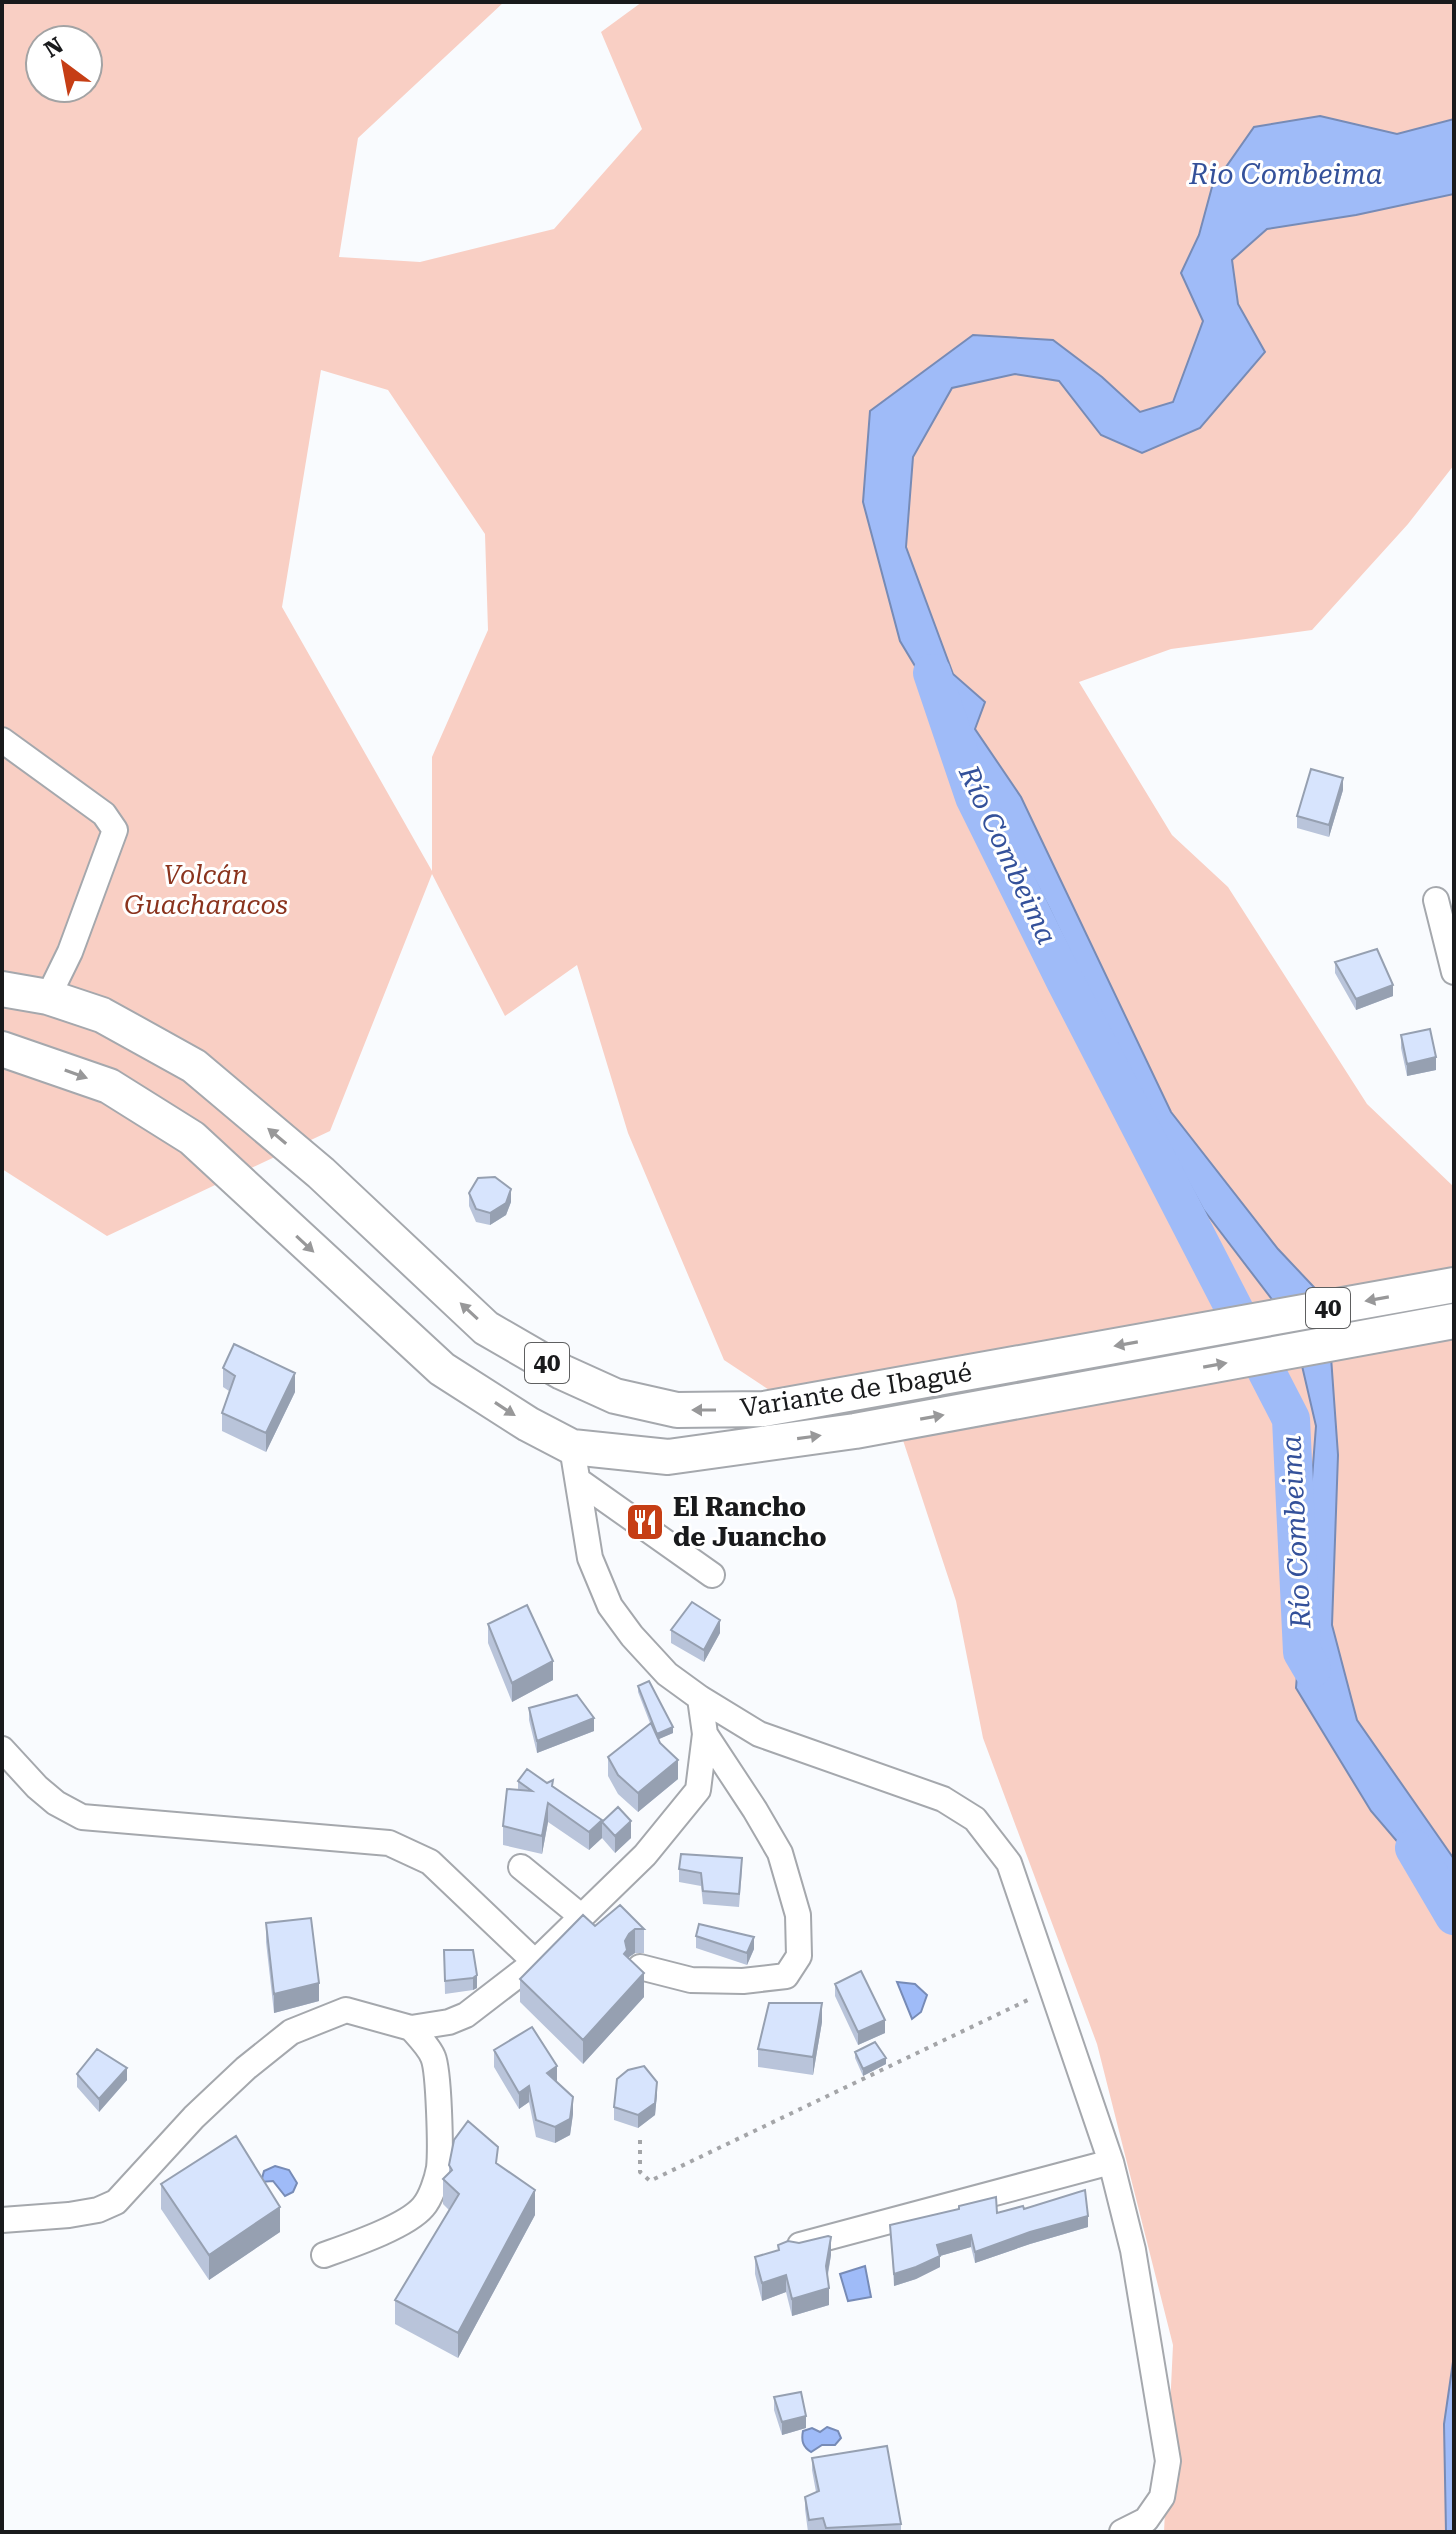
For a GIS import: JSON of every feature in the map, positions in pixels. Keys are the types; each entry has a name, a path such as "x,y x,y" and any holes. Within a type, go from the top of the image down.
{"highway":[{"name":"Variante de Ibagué","path":"2,989 48,997 102,1015 194,1066 321,1173 486,1328 562,1372 615,1396 677,1410 764,1409 1454,1285"},
{"name":"Variante de Ibagué","path":"2,1049 109,1086 192,1138 442,1369 528,1424 572,1447 668,1457 855,1431 1454,1321"}],"street":[{"path":"2,740 104,814 115,830 70,952 48,997"},
{"path":"1436,900 1454,972"},
{"path":"572,1447 590,1558 610,1606 632,1636 667,1674 759,1734 943,1799 975,1819 1009,1863 1111,2162 1133,2250 1168,2461 1162,2497 1146,2520 1122,2532"},
{"path":"579,1481 712,1575"},
{"path":"2,2220 69,2215 98,2210 116,2202 194,2117 246,2068 291,2032 346,2010 411,2028 449,2022 466,2015 535,1962 582,1917 645,1855 698,1790 705,1734 700,1698"},
{"path":"640,1967 691,1980 743,1981 786,1976 799,1956 798,1915 780,1853 705,1734"},
{"path":"2,1749 37,1787 56,1803 82,1817 389,1843 430,1862 535,1962"},
{"path":"521,1867 582,1917"},
{"path":"324,2255 412,2217 428,2200 439,2169 434,2057 411,2028"},
{"path":"795,2246 1111,2162"}],"path":[{"path":"640,2140 640,2172 650,2181 1052,1989"}],"green space":[{"name":"Volcán Guacharacos","path":"2,2 504,2 358,138 339,257 420,262 554,229 642,129 601,32 642,2 1454,2 1454,465 1408,524 1312,630 1171,649 1079,682 1172,835 1228,887 1367,1104 1454,1187 1454,2532 1164,2532 1173,2345 1097,2044 983,1738 956,1601 895,1416 813,1419 724,1360 628,1133 577,965 505,1016 432,874 330,1131 107,1236 2,1169","holes":["321,370 388,390 485,534 488,630 432,757 432,871 282,607"]}],"water":[{"name":"Rio Combeima","path":"1320,116 1397,134 1454,119 1454,194 1356,215 1267,229 1232,260 1238,304 1265,352 1200,428 1142,453 1101,435 1059,381 1015,374 952,388 913,457 906,547 953,674 985,702 975,729 1021,797 1171,1112 1278,1249 1327,1301 1338,1455 1332,1625 1357,1720 1454,1859 1454,1908 1371,1811 1296,1688 1316,1426 1293,1327 1203,1209 1122,1061 1048,906 980,774 900,641 863,502 870,411 973,335 1053,340 1102,377 1140,412 1173,402 1203,321 1181,273 1199,235 1212,187 1254,127"},
{"path":"897,1982 915,1984 927,1995 921,2012 912,2019"},
{"path":"275,2166 289,2170 297,2183 293,2192 285,2196 273,2181 261,2182 264,2171"},
{"path":"865,2266 871,2297 848,2301 840,2274"},
{"path":"1454,2355 1454,2532 1446,2532 1444,2424"},
{"path":"827,2427 838,2431 841,2438 835,2445 822,2445 811,2452 808,2450 803,2443 803,2431 812,2428 820,2432"}],"building":[{"path":"1311,769 1343,778 1329,825 1297,816"},
{"path":"1377,949 1393,985 1356,999 1335,962"},
{"path":"1430,1029 1436,1057 1407,1064 1401,1035"},
{"path":"495,1177 511,1189 506,1203 490,1213 476,1209 469,1193 478,1178"},
{"path":"234,1344 295,1373 266,1433 222,1413 235,1376 223,1368"},
{"path":"692,1602 720,1620 704,1650 671,1630"},
{"path":"527,1605 553,1661 512,1683 488,1624"},
{"path":"649,1681 673,1727 657,1734 638,1686"},
{"path":"577,1695 594,1718 537,1741 529,1708"},
{"path":"651,1723 660,1743 678,1760 638,1793 618,1775 608,1757"},
{"path":"527,1769 547,1783 553,1780 552,1786 602,1820 589,1832 548,1803 542,1836 503,1826 507,1789 532,1791 518,1781"},
{"path":"618,1807 631,1821 615,1836 602,1822"},
{"path":"681,1854 742,1858 739,1894 703,1891 701,1873 679,1869"},
{"path":"620,1905 644,1929 635,1929 629,1934 624,1954 644,1973 583,2040 520,1979 583,1915 595,1926"},
{"path":"311,1918 319,1983 274,1994 266,1923"},
{"path":"699,1924 754,1937 747,1953 696,1936"},
{"path":"444,1950 473,1950 477,1975 445,1981"},
{"path":"861,1971 885,2020 858,2032 835,1984"},
{"path":"769,2003 822,2003 813,2057 758,2049"},
{"path":"532,2027 557,2066 547,2073 573,2097 570,2119 555,2127 536,2120 529,2086 519,2093 494,2050"},
{"path":"875,2042 886,2058 863,2069 855,2052"},
{"path":"97,2049 127,2068 99,2099 77,2074"},
{"path":"644,2066 657,2082 655,2103 638,2115 614,2107 617,2079 628,2070"},
{"path":"468,2121 498,2147 496,2163 535,2190 458,2333 395,2300 459,2194 443,2179 452,2170 449,2165 454,2140"},
{"path":"236,2136 280,2207 209,2255 161,2184"},
{"path":"1085,2190 1088,2216 975,2252 971,2235 937,2245 940,2256 894,2274 890,2225 996,2197 997,2213 1023,2206 1024,2209"},
{"path":"831,2237 826,2266 829,2288 792,2299 786,2275 762,2283 755,2257 779,2250 778,2245 788,2241 799,2243"},
{"path":"801,2392 806,2416 782,2422 774,2397"},
{"path":"887,2446 901,2524 826,2528 823,2518 809,2520 805,2497 819,2491 812,2458"}],"waterway":[{"name":"Río Combeima","path":"932,673 974,797 1065,981 1291,1419 1302,1652 1312,1669"},
{"name":"Río Combeima","path":"1414,1848 1454,1916"}],"place":[{"name":"El Rancho de Juancho","path":"645,1522"}]}
